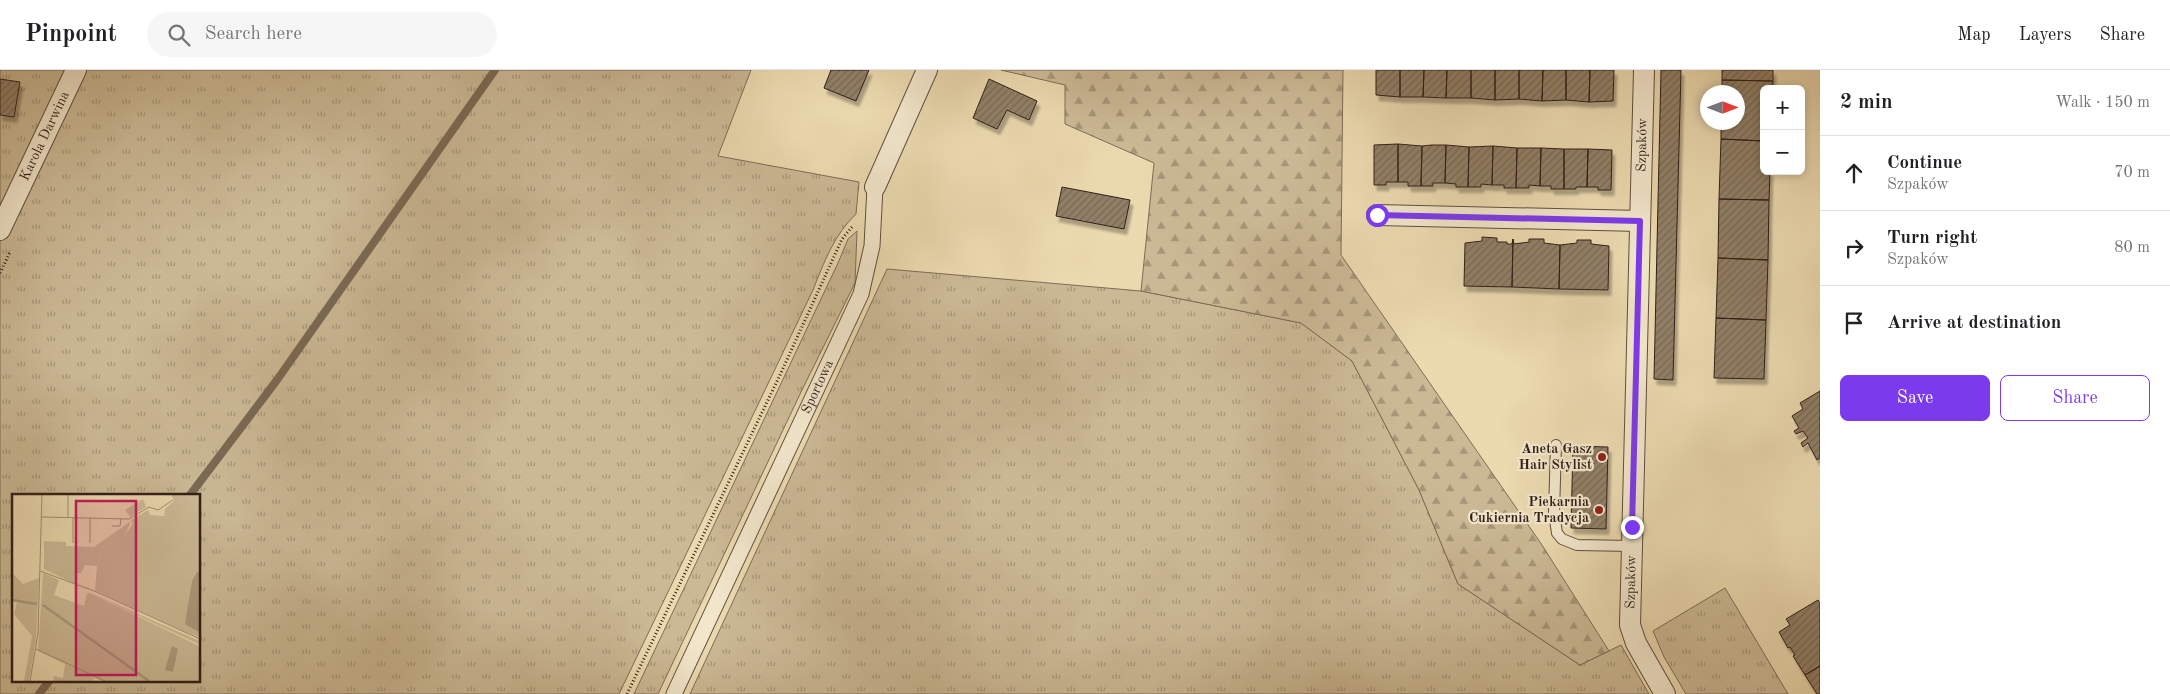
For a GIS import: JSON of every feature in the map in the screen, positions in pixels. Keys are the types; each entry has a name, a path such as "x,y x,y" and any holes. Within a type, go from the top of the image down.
{"street":[{"name":"Karola Darwina","path":"0,230 76,70"},
{"name":"Sportowa","path":"674,694 861,294 872,246 875,188 927,70"},
{"name":"Szpaków","path":"1644,70 1630,625 1636,643 1665,694"},
{"path":"1377,215 1640,221"}],"lane":[{"path":"1556,446 1554,513 1557,533 1562,539 1577,545 1631,546"}],"path":[{"path":"627,694 780,375 842,239 854,224"}],"green space":[{"path":"0,70 751,70 718,156 859,182 856,214 848,222 830,249 813,290 619,694 0,694"},
{"path":"1001,70 1343,70 1341,255 1542,545 1609,651 1580,665 1458,584 1419,490 1352,361 1301,323 1141,291 1154,163 1065,124 1065,85"},
{"path":"857,231 855,283 801,392 658,694 634,694 848,239"},
{"path":"887,269 1141,291 1301,323 1352,361 1419,490 1458,584 1580,665 1621,645 1649,694 690,694"},
{"path":"1725,588 1788,694 1686,694 1664,657 1653,631"}],"building":[{"path":"831,70 869,70 856,101 824,88"},
{"path":"1376,70 1400,70 1400,97 1376,95"},
{"path":"1400,70 1424,70 1423,97 1400,97"},
{"path":"1424,70 1447,70 1446,98 1423,97"},
{"path":"1447,70 1471,70 1471,98 1446,98"},
{"path":"1471,70 1495,70 1495,100 1471,98"},
{"path":"1495,70 1519,70 1519,99 1495,100"},
{"path":"1519,70 1543,70 1542,101 1519,99"},
{"path":"1543,70 1566,70 1566,100 1542,101"},
{"path":"1566,70 1590,70 1589,102 1566,100"},
{"path":"1590,70 1614,70 1613,101 1589,102"},
{"path":"1661,70 1681,70 1673,380 1654,379"},
{"path":"1722,70 1773,70 1773,81 1722,80"},
{"path":"0,79 20,82 14,117 0,115"},
{"path":"989,79 1037,101 1029,120 1007,110 997,129 973,118"},
{"path":"1722,80 1773,81 1773,85 1760,85 1760,141 1721,139 1721,130 1745,130 1745,85 1722,85"},
{"path":"1721,139 1760,141 1760,175 1770,175 1769,200 1719,199"},
{"path":"1398,144 1398,182 1374,185 1374,145"},
{"path":"1398,144 1422,146 1421,186 1408,186 1408,182 1398,182"},
{"path":"1446,145 1445,183 1421,186 1422,146"},
{"path":"1446,145 1469,147 1468,187 1456,187 1456,184 1445,183"},
{"path":"1493,146 1492,185 1481,184 1481,187 1468,187 1469,147"},
{"path":"1493,146 1517,148 1516,188 1492,185"},
{"path":"1517,148 1541,148 1540,186 1529,185 1529,188 1516,188"},
{"path":"1541,148 1564,149 1564,189 1551,189 1551,186 1540,186"},
{"path":"1564,149 1588,149 1587,187 1564,189"},
{"path":"1588,149 1612,150 1611,190 1598,190 1598,187 1587,187"},
{"path":"1062,187 1130,200 1124,229 1056,216"},
{"path":"1719,199 1769,200 1768,260 1718,258"},
{"path":"1482,237 1497,238 1497,242 1507,242 1507,244 1512,244 1513,239 1512,287 1464,286 1465,243 1482,241"},
{"path":"1513,239 1514,244 1529,242 1529,239 1544,239 1544,243 1560,245 1559,289 1512,287"},
{"path":"1577,240 1591,240 1591,244 1609,246 1608,290 1559,289 1560,245 1577,243"},
{"path":"1718,258 1768,260 1766,320 1716,318"},
{"path":"1716,318 1766,320 1764,379 1714,378"},
{"path":"1820,391 1820,458 1817,460 1808,443 1803,447 1801,443 1808,438 1803,431 1796,434 1794,431 1799,428 1792,416 1803,409 1800,403"},
{"path":"1573,446 1608,447 1606,529 1571,528"},
{"path":"1818,600 1820,603 1820,666 1805,675 1793,656 1795,655 1790,647 1788,648 1779,632 1790,625 1786,619"},
{"path":"1820,666 1820,694 1817,694 1805,675"}],"waterway":[{"path":"191,494 277,380 495,70"},
{"path":"39,694 48,682"}],"place":[{"name":"Aneta Gasz Hair Stylist","path":"1602,457"},
{"name":"Piekarnia Cukiernia Tradycja","path":"1599,510"}],"route":[{"path":"1377,215 1640,221 1632,527"}]}
